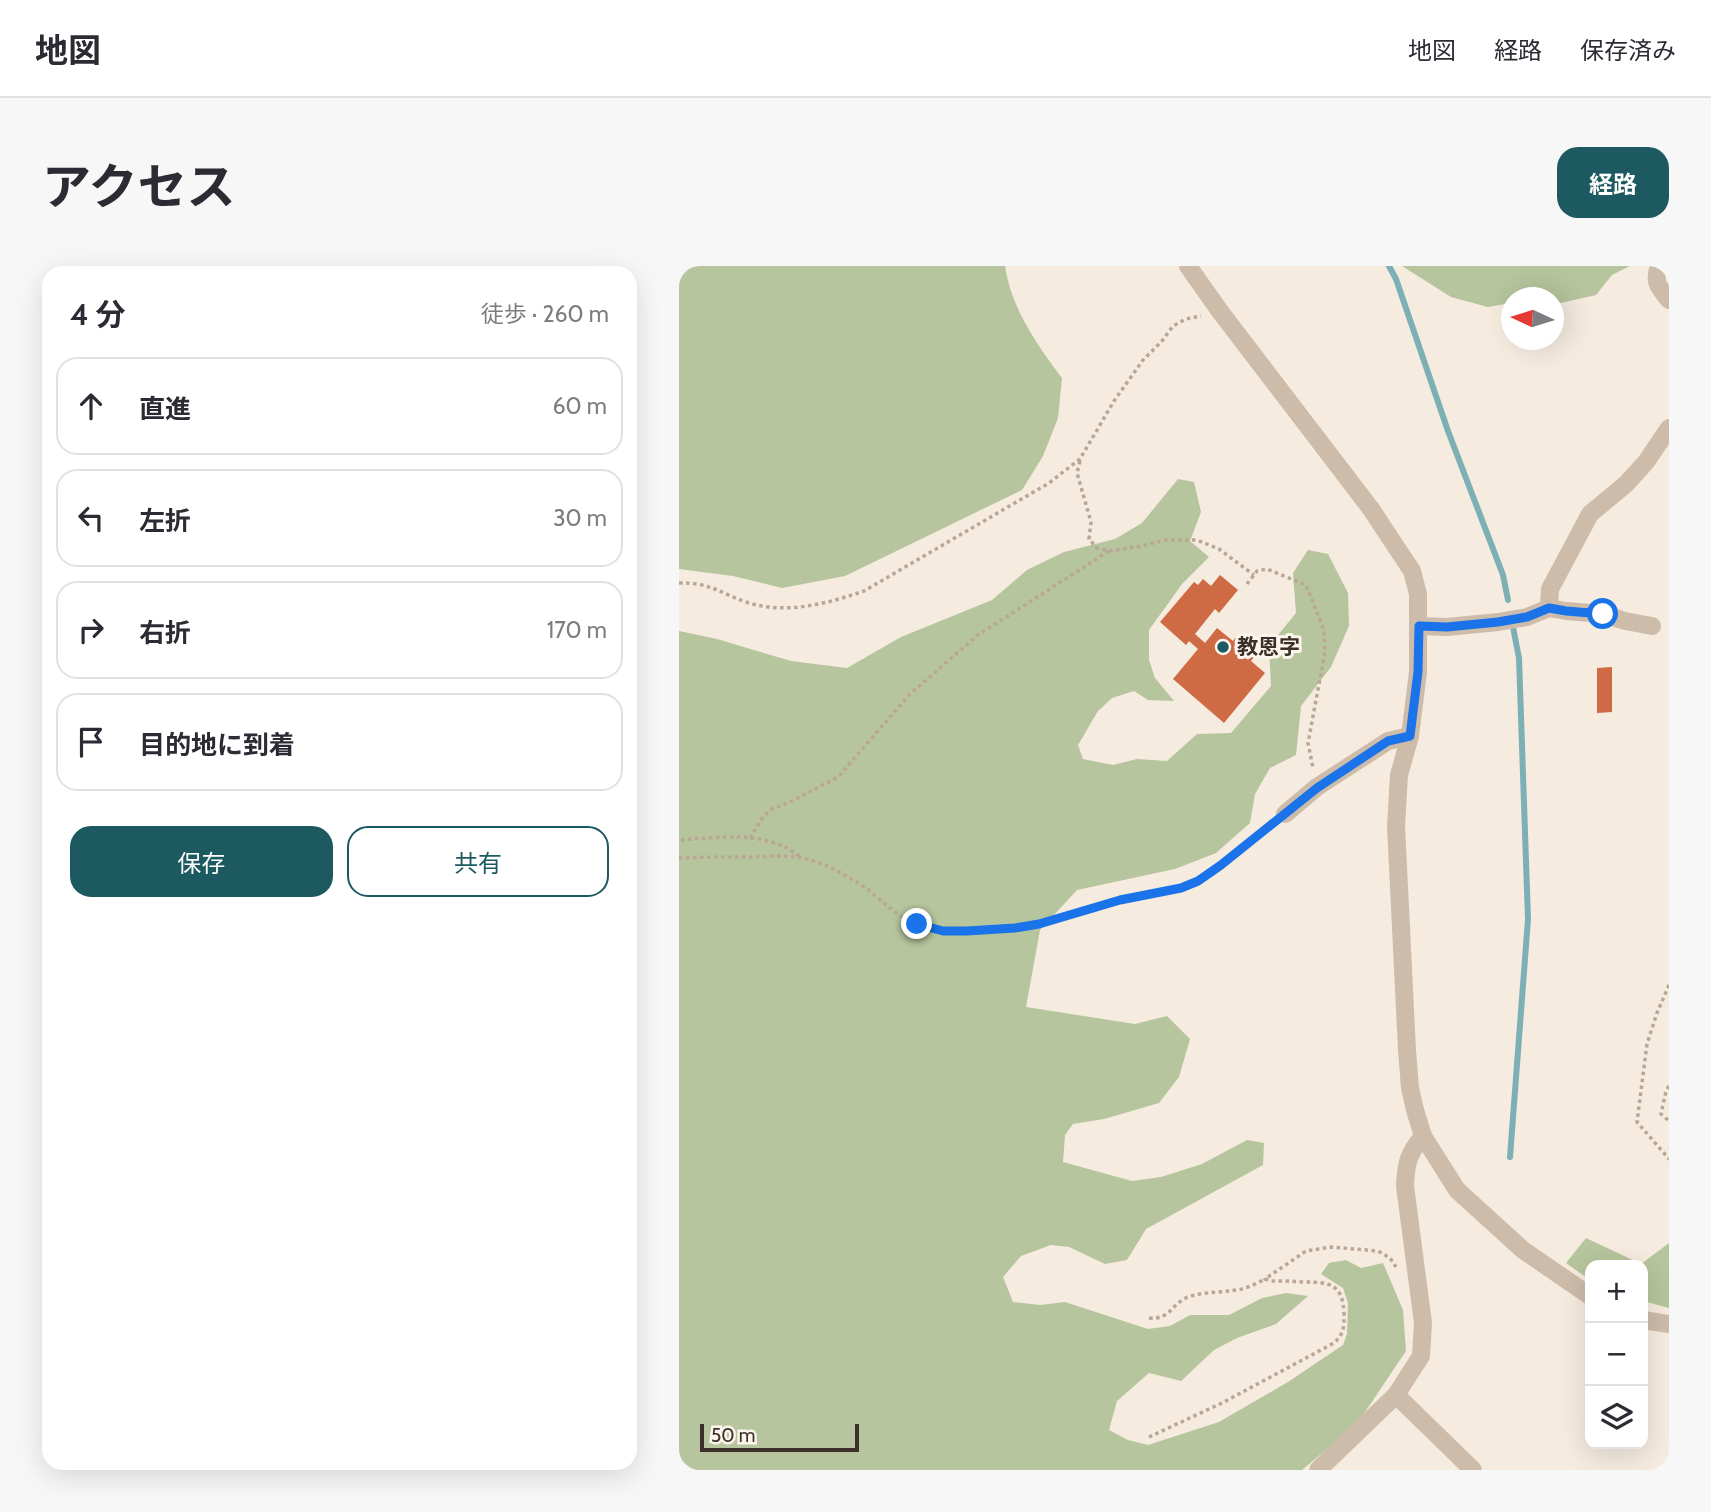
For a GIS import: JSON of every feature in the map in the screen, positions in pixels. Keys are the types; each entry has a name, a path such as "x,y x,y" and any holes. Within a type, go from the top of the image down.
{"street":[{"path":"1188,266 1371,509 1412,571 1419,594 1418,672 1410,736 1399,775 1396,838 1410,1088 1423,1136 1457,1190 1523,1250 1585,1293"},
{"path":"1659,266 1655,276 1658,286 1669,300"},
{"path":"1549,608 1550,589 1590,514 1626,484 1646,462 1669,428"},
{"path":"1419,626 1447,627 1498,622 1527,617 1549,608 1603,614 1652,626"},
{"path":"1285,814 1317,788 1388,741 1410,736"},
{"path":"1318,1470 1396,1395 1421,1356 1423,1323 1405,1185 1409,1157 1423,1136"},
{"path":"1648,1321 1669,1324"},
{"path":"1396,1395 1473,1470"}],"path":[{"path":"1219,310 1211,315 1186,319 1173,326 1143,360 1114,401 1080,459 1077,473 1091,522 1089,539 1097,548 1109,551 1165,540 1197,540 1219,549 1254,575"},
{"path":"679,583 703,584 745,602 769,608 789,609 844,598 889,578 1049,482 1080,459"},
{"path":"750,838 763,817 772,809 838,777 910,694 978,635 1109,551"},
{"path":"1247,584 1257,571 1267,569 1306,585 1324,630 1325,652 1308,743 1317,788"},
{"path":"679,858 801,858 830,867 857,882 894,911 917,924 943,931 1015,928 1039,924 1120,900 1181,888 1198,881 1285,814"},
{"path":"681,840 717,837 767,840 801,858"},
{"path":"1669,985 1647,1044 1637,1122 1669,1159"},
{"path":"1669,1086 1661,1114 1669,1121"},
{"path":"1149,1318 1159,1319 1165,1316 1179,1302 1190,1296 1247,1288 1306,1251 1331,1248 1378,1251 1390,1258 1397,1269"},
{"path":"1149,1437 1222,1403 1341,1338 1345,1328 1343,1302 1341,1294 1333,1285 1324,1282 1265,1279"}],"green space":[{"path":"679,266 1005,266 1019,311 1062,378 1058,418 1043,456 1022,490 845,576 782,588 733,576 679,569"},
{"path":"1402,266 1630,266 1612,275 1596,295 1564,302 1564,287 1501,287 1501,305 1488,307 1451,297"},
{"path":"1178,479 1194,482 1201,512 1190,541 1209,557 1182,584 1149,630 1149,660 1155,678 1174,701 1148,700 1134,691 1112,698 1098,711 1078,745 1083,759 1113,765 1137,759 1167,761 1197,734 1231,733 1271,686 1269,646 1296,613 1293,573 1308,550 1328,554 1348,593 1349,626 1331,667 1301,706 1296,755 1270,768 1255,794 1250,823 1216,853 1175,869 1077,890 1040,930 1026,1007 1135,1024 1167,1016 1190,1039 1179,1077 1159,1103 1104,1119 1073,1124 1065,1135 1063,1162 1132,1181 1161,1177 1202,1164 1247,1140 1264,1143 1263,1165 1146,1229 1127,1260 1105,1264 1069,1247 1051,1245 1021,1256 1003,1277 1013,1302 1040,1305 1065,1302 1148,1329 1170,1326 1190,1315 1229,1315 1262,1298 1286,1293 1308,1296 1276,1324 1237,1338 1214,1350 1181,1381 1149,1373 1117,1401 1109,1430 1128,1440 1148,1445 1219,1422 1288,1382 1343,1345 1347,1334 1348,1303 1343,1288 1321,1274 1329,1263 1346,1260 1361,1268 1383,1263 1403,1310 1406,1351 1357,1424 1302,1470 679,1470 679,631 717,639 791,661 847,668 901,637 992,600 1027,570 1064,552 1115,539 1142,523"},
{"path":"1586,1238 1633,1260 1585,1260 1585,1276 1566,1263"},
{"path":"1669,1243 1669,1308 1648,1302 1646,1260"}],"building":[{"name":"教恩字","path":"1220,575 1238,590 1219,613 1215,609 1195,634 1205,643 1217,628 1233,641 1237,636 1257,653 1251,661 1265,673 1224,723 1173,679 1198,649 1189,641 1186,645 1160,622 1194,582 1198,585 1203,579 1211,586"},
{"path":"1612,667 1612,712 1597,713 1597,668"}],"waterway":[{"path":"1389,266 1503,575 1508,600"},
{"path":"1510,1157 1528,919 1519,658 1512,622"}],"place":[{"name":"教恩字","path":"1223,647"}],"route":[{"path":"917,924 943,931 1015,928 1059,919 1120,900 1181,888 1198,881 1317,788 1388,741 1410,736 1418,672 1419,626 1447,627 1498,622 1527,617 1549,608 1603,614"}]}
